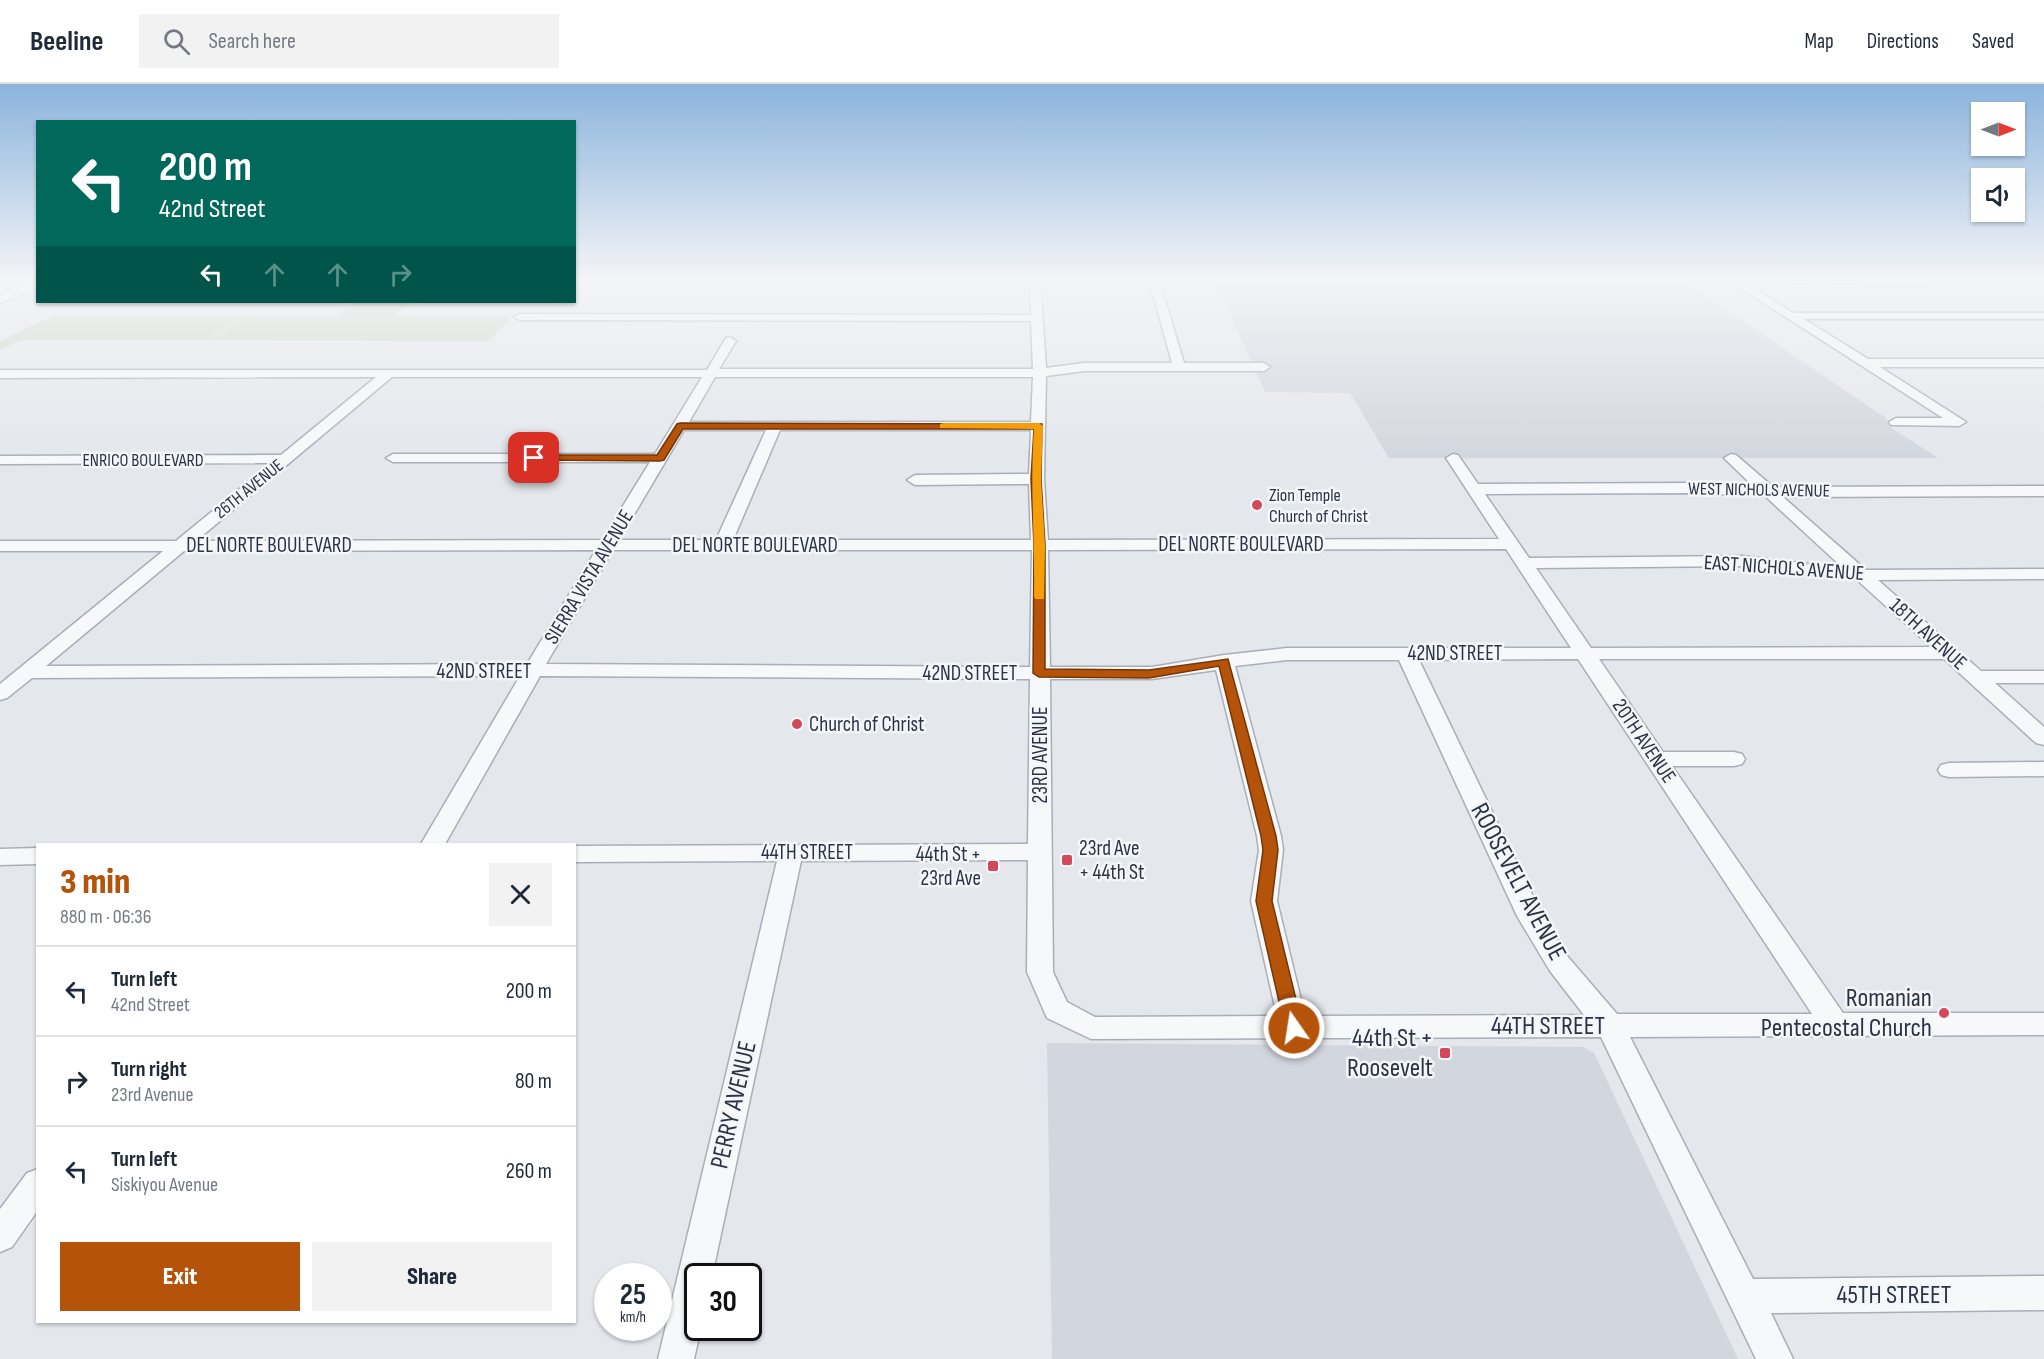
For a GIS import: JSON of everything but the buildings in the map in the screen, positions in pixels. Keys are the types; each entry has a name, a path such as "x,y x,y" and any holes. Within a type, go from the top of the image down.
{"street":[{"name":"23RD AVENUE","path":"1038,340 1040,374 1036,479 1040,545 1040,972 1058,1010"},
{"path":"1171,340 1179,367"},
{"path":"1828,340 1959,422 1896,422"},
{"name":"SIERRA VISTA AVENUE","path":"433,843 730,341"},
{"path":"1866,363 2044,363"},
{"path":"0,374 1040,374 1073,367 1264,367"},
{"name":"26TH AVENUE","path":"0,694 387,375"},
{"path":"680,426 1039,426"},
{"path":"722,545 776,426"},
{"path":"393,458 660,458"},
{"name":"20TH AVENUE","path":"1453,458 1835,1025"},
{"name":"18TH AVENUE","path":"1731,458 2044,738"},
{"name":"ENRICO BOULEVARD","path":"0,460 287,459"},
{"path":"915,480 1036,479"},
{"name":"WEST NICHOLS AVENUE","path":"1474,489 1691,488 1769,492 2044,491"},
{"name":"DEL NORTE BOULEVARD","path":"0,546 1510,544"},
{"name":"EAST NICHOLS AVENUE","path":"1523,563 1742,561 1862,575 2044,574"},
{"name":"ROOSEVELT AVENUE","path":"1406,653 1530,916 1559,964 1610,1026 1775,1359"},
{"name":"42ND STREET","path":"26,672 533,670 1149,674 1287,654 1949,653"},
{"path":"1224,662 1269,836 1270,850 1264,901 1294,1028"},
{"path":"1975,676 2044,677"},
{"path":"1656,759 1734,759"},
{"path":"1949,770 2044,769"},
{"name":"PERRY AVENUE","path":"676,1359 791,852"},
{"name":"44TH STREET","path":"576,854 1040,852"},
{"path":"0,857 36,856"},
{"name":"44TH STREET","path":"1058,1010 1091,1028 2044,1024"},
{"path":"0,1236 36,1186"},
{"name":"45TH STREET","path":"1744,1296 2044,1293"}],"shaded area":[{"path":"1242,340 1770,340 1886,418 1890,427 1938,458 1389,458 1350,393 1265,392"},
{"path":"1047,1043 1583,1047 1594,1053 1738,1359 1052,1359"}],"green space":[{"path":"3,340 208,340 21,340 0,350 0,341"},
{"path":"210,340 490,340 488,341"}],"slow traffic":[{"path":"943,426 1039,426 1036,479 1040,596"}],"place":[{"name":"Zion Temple Church of Christ","path":"1257,505"},
{"name":"Church of Christ","path":"797,724"},
{"name":"23rd Ave + 44th St","path":"1067,860"},
{"name":"44th St + 23rd Ave","path":"993,866"},
{"name":"Romanian Pentecostal Church","path":"1944,1013"},
{"name":"44th St + Roosevelt","path":"1445,1053"}],"route":[{"path":"534,458 660,458 680,426 1039,426 1036,479 1040,545 1039,673 1149,674 1224,662 1269,836 1268,883 1264,901 1294,1028"}]}
